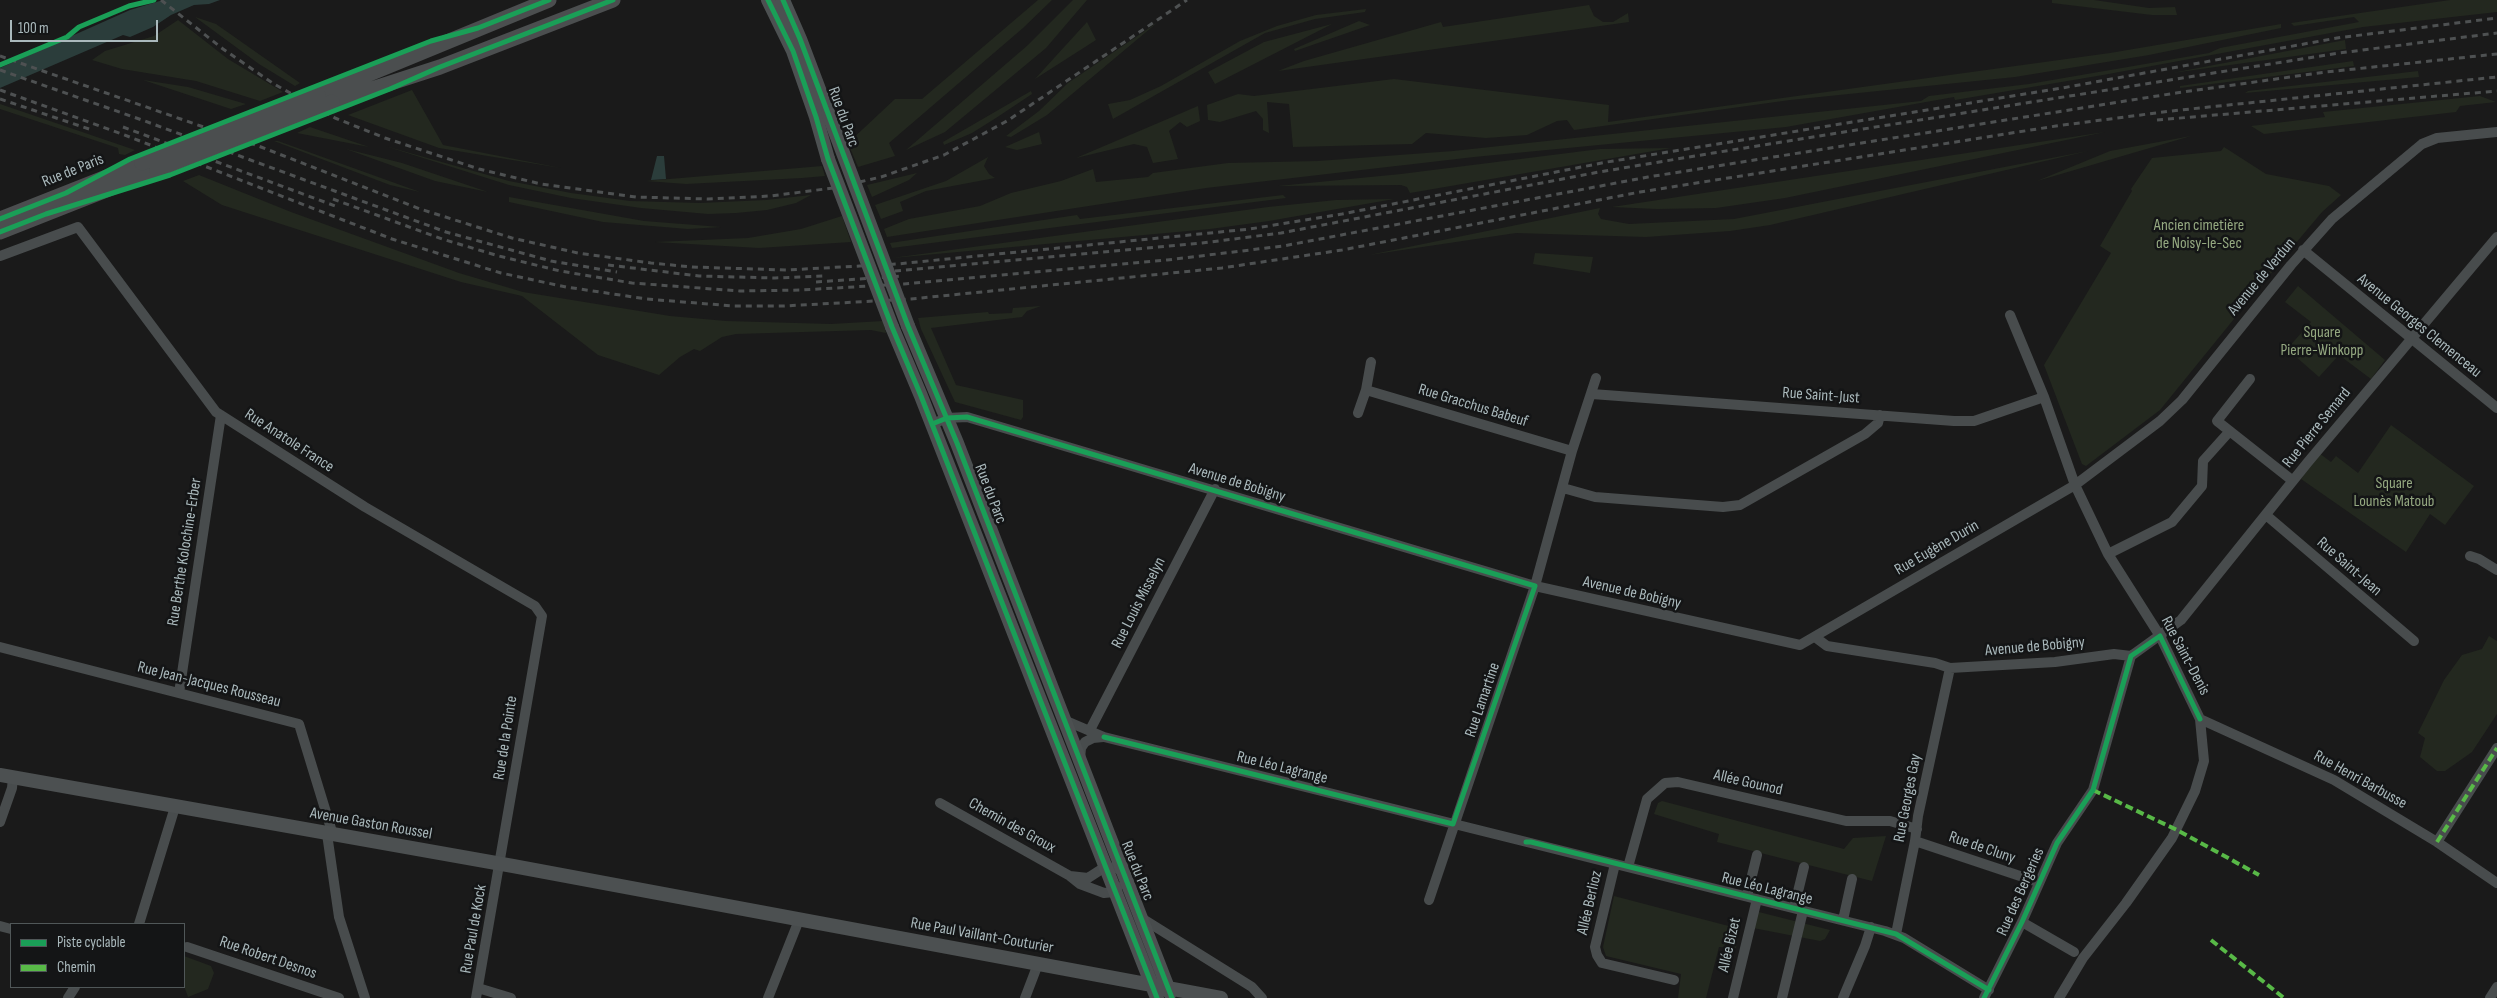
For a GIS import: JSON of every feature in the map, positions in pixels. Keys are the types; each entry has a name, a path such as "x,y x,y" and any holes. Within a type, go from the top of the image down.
{"main road":[{"name":"Rue de Paris","path":"0,219 318,95 550,0"},
{"path":"0,232 332,102 440,67 613,0"},
{"name":"Rue du Parc","path":"768,0 822,115 947,418 1143,919 1170,993"},
{"name":"Rue du Parc","path":"783,0 800,39 822,115 828,160 892,327 932,424 1099,871 1114,892 1157,998"},
{"name":"Avenue Gaston Roussel","path":"6,776 736,908"},
{"name":"Rue Paul Vaillant-Couturier","path":"736,908 1151,984 1170,993 1222,998"}],"street":[{"name":"Avenue de Verdun","path":"2075,485 2160,421 2182,400 2303,250 2332,219 2422,144 2437,138 2497,132"},
{"name":"Rue Anatole France","path":"0,256 78,227 216,412 365,507 535,606 542,616"},
{"name":"Rue Pierre Semard","path":"2131,656 2181,620 2293,481 2497,236"},
{"name":"Avenue Georges Clemenceau","path":"2303,250 2497,408"},
{"name":"Rue Saint-Denis","path":"2010,315 2044,396 2075,485 2108,554 2160,636 2200,719 2204,761 2195,791 2177,830 2126,903 2083,958 2059,998"},
{"path":"1358,413 1366,390 1371,362"},
{"path":"1535,586 1572,451 1596,378"},
{"path":"2250,379 2217,421 2293,481"},
{"name":"Rue Gracchus Babeuf","path":"1366,390 1572,451"},
{"name":"Rue Saint-Just","path":"1592,394 1974,420 2044,396"},
{"name":"Rue Berthe Kolochine-Erber","path":"179,693 222,415"},
{"path":"1563,488 1595,497 1723,507 1740,505 1865,434 1878,423 1880,415"},
{"name":"Avenue de Bobigny","path":"932,424 947,418 967,417 1215,489 1535,586 1784,643 1800,645 1815,638 1829,647 1935,663 1950,668 2055,662 2114,654 2131,656"},
{"path":"2108,554 2172,522 2202,486 2203,461 2229,432"},
{"name":"Rue Eugène Durin","path":"1815,638 2075,485"},
{"name":"Rue Louis Misselyn","path":"1090,730 1215,489"},
{"name":"Rue Saint-Jean","path":"2266,515 2414,641"},
{"path":"2470,556 2497,570"},
{"name":"Rue Lamartine","path":"1429,900 1535,586"},
{"name":"Rue de la Pointe","path":"500,865 542,616"},
{"name":"Rue Jean-Jacques Rousseau","path":"0,647 179,693 290,718 299,724 330,834"},
{"name":"Rue des Bergeries","path":"1986,994 2022,922 2038,882 2057,843 2093,790 2131,656"},
{"name":"Rue Georges Gay","path":"1896,934 1950,668"},
{"name":"Rue Henri Barbusse","path":"2200,719 2334,780 2437,842 2497,883"},
{"name":"Rue Léo Lagrange","path":"1064,720 1104,737 1896,934 1986,994"},
{"path":"1080,760 1081,748 1085,742 1093,738 1104,737"},
{"path":"2437,842 2497,748"},
{"path":"0,802 6,776"},
{"path":"0,822 12,788 6,776"},
{"name":"Allée Gounod","path":"1628,867 1647,799 1665,783 1678,782 1846,821 1890,822 1916,829"},
{"name":"Chemin des Groux","path":"940,803 1070,876 1080,884 1095,890 1114,892"},
{"path":"139,923 175,807"},
{"path":"330,834 339,917 365,998"},
{"name":"Rue de Cluny","path":"1915,841 2038,882"},
{"name":"Allée Bizet","path":"1733,998 1752,898 1757,855"},
{"name":"Allée Berlioz","path":"1615,864 1595,947 1597,955 1602,963 1674,980"},
{"name":"Rue Paul de Kock","path":"477,993 500,865"},
{"path":"1782,998 1804,867"},
{"name":"Rue du Parc","path":"1099,871 1116,868 1125,873 1123,883 1114,892"},
{"path":"1070,876 1080,878 1099,871"},
{"path":"1095,890 1091,885 1099,871"},
{"path":"1843,920 1852,879"},
{"path":"1143,919 1252,988 1262,998"},
{"path":"768,998 799,920"},
{"path":"2022,922 2074,952"},
{"path":"1843,998 1871,927"},
{"name":"Rue Robert Desnos","path":"188,947 340,998"},
{"path":"1025,998 1038,964"},
{"path":"2490,998 2497,987"},
{"path":"477,993 512,998"}],"green space":[{"path":"1038,0 1052,0 1023,28 889,143 895,156 858,167 848,143 895,99 922,99"},
{"path":"1073,0 1087,0 1046,48 945,132 906,150 1028,45"},
{"path":"2052,0 2094,0 2149,8 2175,7 2177,15 2152,15 2052,3"},
{"path":"2450,0 2497,0 2497,12 2363,27 2103,75 1955,100 1954,97 1786,127 1474,157 1206,188 887,237 884,229 909,219 980,206 1011,193 1061,181 1093,169 1096,182 1148,177 1153,173 1228,163 1318,161 1453,151 1921,101 1929,96 2029,84 2209,53 2220,48 2359,22 2354,17 2294,26 2291,23"},
{"path":"1589,5 1594,16 1603,22 1613,22 1628,13 1629,22 1278,71 1304,61 1441,22 1443,27"},
{"path":"1366,9 1365,12 1315,19 1265,33 1113,119 1108,104 1130,100 1161,86 1240,41 1277,26 1316,15"},
{"path":"195,17 216,24 300,83 295,86 259,64"},
{"path":"178,20 228,59 283,92 260,101 196,81 122,69 92,60 105,51 154,36"},
{"path":"1359,21 1370,25 1295,51 1294,49"},
{"path":"1087,22 1096,40 1035,79 1055,57"},
{"path":"1158,22 1047,115 1011,137 1006,136 1039,111 1068,83"},
{"path":"1332,24 1215,84 1208,72 1264,42"},
{"path":"2281,24 2281,28 2149,55 2015,77 1790,100 1574,130 1567,120 1557,121 1527,135 1486,138 1426,133 1412,144 1293,147 1289,104 1267,102 1269,133 1263,130 1263,119 1256,111 1220,122 1208,120 1207,105 1238,94 1254,96 1394,79 1609,105 1608,122 2110,53"},
{"path":"2345,40 2346,49 2172,73"},
{"path":"2353,61 2354,66 2180,88 2180,86"},
{"path":"2418,71 2419,77 2245,93 2248,91"},
{"path":"143,80 188,87 246,104 231,109"},
{"path":"412,90 443,145 561,168 439,148 348,115"},
{"path":"1031,91 1032,94 972,133 944,145 943,142"},
{"path":"2480,96 2496,102 2460,106 2456,112 2264,134 2251,126 2325,117 2323,112"},
{"path":"0,104 135,150 125,155 119,154 118,148 0,109"},
{"path":"1198,106 1200,121 1187,127 1180,122 1169,131 1178,159 1153,163 1147,147 1134,144 1076,158"},
{"path":"310,127 369,147 297,133"},
{"path":"1039,132 1042,144 1017,150 1005,147"},
{"path":"2105,132 1785,198 1716,208 1657,209 1612,207"},
{"path":"2191,136 2119,157 2037,181 2110,151"},
{"path":"274,141 278,141 420,192 390,185"},
{"path":"385,146 509,181 571,193 630,201 700,203 766,200 811,195 796,203 767,210 736,213 708,214 641,208 571,198 509,185"},
{"name":"Ancien cimetière de Noisy-le-Sec","path":"2224,147 2266,174 2329,186 2341,195 2322,212 2290,250 2160,410 2086,466 2082,464 2044,365 2111,253 2100,246 2132,191 2131,189 2152,158 2221,151"},
{"path":"1671,148 1410,193 1407,187 1401,185 1278,186 1401,174 1600,149"},
{"path":"346,149 402,163 488,192 435,181"},
{"path":"2088,151 1770,225 1730,231 1646,237 1516,233 1369,255 1600,208 1598,214 1601,219 1629,224 1734,219"},
{"path":"988,157 984,166 989,174 995,178 926,191 900,202 903,211 881,219 875,205 946,181"},
{"path":"822,166 825,176 686,184 646,181"},
{"path":"917,173 909,180 872,197 867,185"},
{"path":"199,175 291,212 459,273 523,292 670,316 726,321 831,324 883,321 886,333 871,330 736,334 722,337 700,351 694,349 680,357 659,375 598,355 522,296 461,282 222,205 183,181"},
{"path":"1283,195 1286,198 892,248 890,243 1077,215 1080,219"},
{"path":"509,197 644,221 721,227 688,229 603,222 509,202"},
{"path":"1394,199 1269,221 1210,229 892,258 1268,207 1336,200"},
{"path":"842,216 851,242 759,248 655,242 748,238 801,229"},
{"path":"1535,253 1593,257 1590,273 1533,264"},
{"name":"Square Pierre-Winkopp","path":"2298,286 2385,360 2371,379 2339,355 2319,377 2287,349 2311,322 2285,302"},
{"path":"1041,306 1027,311 1022,317 931,328 956,385 1023,400 1023,417 1021,420 955,402 921,329 918,318 988,312 989,314 1012,313 1013,308"},
{"name":"Square Lounès Matoub","path":"2391,425 2474,486 2445,525 2430,514 2406,552 2301,479 2319,453 2331,462 2336,456 2358,473"},
{"path":"2489,636 2497,641 2497,714 2472,752 2445,771 2437,771 2420,757 2425,738 2418,733 2444,680 2462,655 2482,649"},
{"path":"1662,801 1844,849 1853,838 1886,836 1872,881 1717,842 1719,834 1654,814 1658,803"},
{"path":"1614,896 1740,929 1736,948 1719,947 1706,998 1678,998 1681,974 1606,956 1603,947"},
{"path":"1751,910 1830,930 1825,939 1820,941 1748,927"},
{"path":"185,956 211,966 214,973 208,989 188,997 185,988"}],"shaded area":[{"path":"163,0 220,0 209,4 194,5 130,37 123,35 0,88 0,68 130,10"},
{"path":"657,156 664,156 666,179 651,180"}],"railway":[{"path":"161,0 223,49 274,84 335,118 385,138 479,169 541,184 636,197 708,199 770,196 833,188 881,177 944,155 1007,121 1187,0"},
{"path":"0,56 261,147 420,209 512,238 578,253 651,263 692,267 786,270 897,264 1250,229 1342,214 1607,162 2062,88 2337,38 2497,18"},
{"path":"895,271 1202,243 1281,233 1599,172 1713,153 2339,53 2497,33"},
{"path":"333,199 442,239 499,256 560,271 632,283 740,291 801,290 904,284 1167,260 1283,246 1648,177 2176,93 2326,72 2497,54"},
{"path":"0,70 446,232 551,261 617,272"},
{"path":"0,90 122,134 392,239 501,273 566,287 647,299 733,306 784,306 911,299 1222,268 1342,250 1640,192 2056,126 2171,111 2497,77"},
{"path":"2157,120 2497,91"},
{"path":"0,99 92,130"},
{"path":"123,127 338,207"},
{"path":"608,265 699,276 775,278 825,276"},
{"path":"816,282 903,276"}],"marked path":[{"path":"2437,842 2497,748"},
{"path":"2093,790 2177,830 2259,875"},
{"path":"2211,940 2284,998"}],"cycle path":[{"path":"0,65 67,37 79,27 129,6 154,0"},
{"path":"0,219 66,193 130,159 431,41 478,28 549,0"},
{"path":"0,232 46,214 170,175 613,0"},
{"path":"768,0 793,51 816,117 828,159 892,327 921,396 1157,998"},
{"path":"783,0 800,39 908,326 957,443 1172,998"},
{"path":"932,424 947,418 967,417 1535,586 1453,824 1104,737"},
{"path":"1984,998 2022,922 2057,843 2093,790 2131,656 2160,636 2200,719"},
{"path":"1526,842 1896,934 1989,990"}]}
